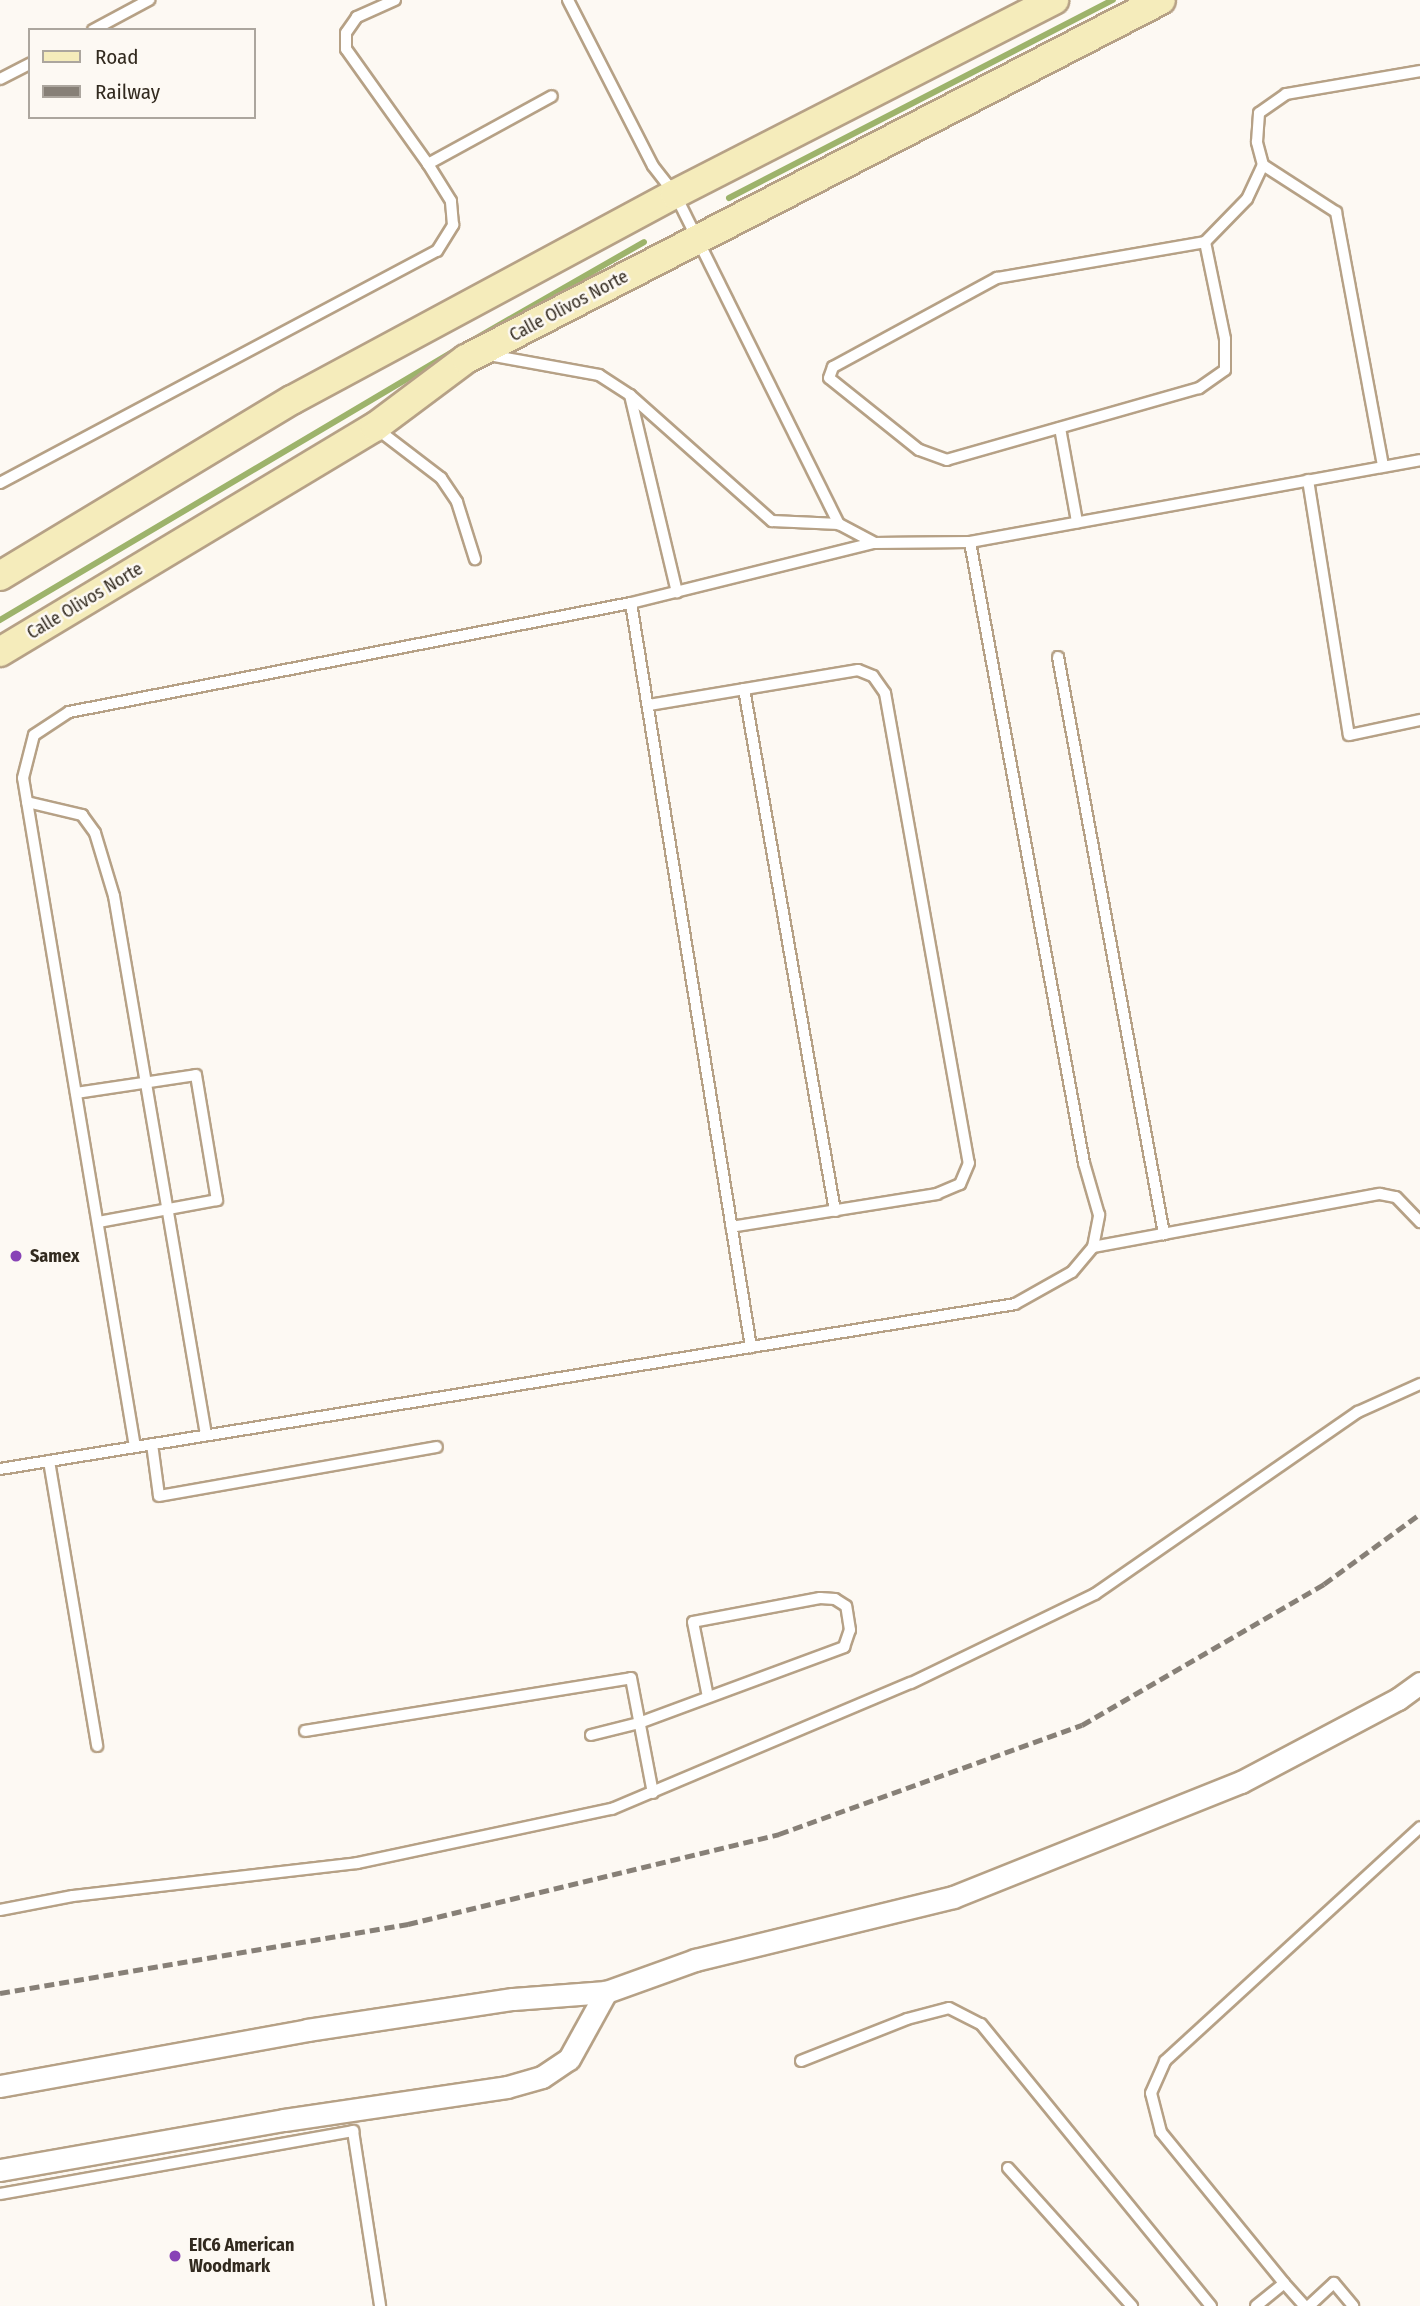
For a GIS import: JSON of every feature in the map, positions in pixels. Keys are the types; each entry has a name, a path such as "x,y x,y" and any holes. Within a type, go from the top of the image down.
{"main road":[{"path":"0,576 237,430 675,194 1054,0"},
{"name":"Calle Olivos Norte","path":"0,652 375,427 441,375 480,353 1161,0"}],"street":[{"path":"0,2086 307,2030 513,1999 606,1992 695,1960 953,1897 1241,1782 1398,1699 1420,1684"},
{"path":"0,2170 284,2120 507,2087 542,2077 569,2059 606,1992"}],"lane":[{"path":"97,28 149,0"},
{"path":"0,483 437,251 453,225 451,201 428,164 346,49 346,33 358,17 395,0"},
{"path":"568,0 653,166 675,194 839,524"},
{"path":"0,79 28,65"},
{"path":"1383,466 1336,212 1263,165 1256,142 1259,113 1286,94 1420,71"},
{"path":"428,164 552,96"},
{"path":"1205,242 1225,340 1225,370 1199,388 947,460 919,450 829,378 833,367 997,278 1205,242 1247,199 1263,165"},
{"path":"480,353 600,375 630,395 772,520 839,524 874,543"},
{"path":"630,395 677,592"},
{"path":"375,427 441,478 457,502 475,559"},
{"path":"1060,428 1077,522"},
{"path":"135,1447 23,778 34,735 69,712 631,603 874,543 970,542 1420,460"},
{"path":"1308,480 1349,734 1420,720"},
{"path":"0,1469 1015,1304 1072,1272 1093,1247 1099,1215 1084,1163 970,542"},
{"path":"631,603 751,1347"},
{"path":"1058,657 1164,1234"},
{"path":"649,705 858,670 873,676 885,694 969,1163 960,1184 937,1194 732,1227"},
{"path":"744,689 835,1211"},
{"path":"27,802 82,815 95,834 114,896 206,1436"},
{"path":"76,1093 196,1075 217,1200 97,1222"},
{"path":"1093,1247 1380,1194 1396,1197 1420,1222"},
{"path":"0,1910 73,1896 357,1863 612,1809 911,1684 1095,1594 1358,1412 1420,1384"},
{"path":"152,1444 159,1496 436,1447"},
{"path":"49,1461 97,1746"},
{"path":"591,1735 639,1723 844,1647 850,1630 846,1606 835,1598 820,1598 693,1622 708,1697"},
{"path":"305,1731 631,1678 653,1793"},
{"path":"1353,2306 1334,2283 1307,2306 1284,2283 1161,2132 1151,2092 1165,2061 1420,1828"},
{"path":"801,2060 907,2019 949,2008 981,2024 1211,2306"},
{"path":"0,2194 353,2131 380,2306"},
{"path":"1008,2168 1132,2306"},
{"path":"1256,2306 1284,2283"}],"waterway":[{"path":"729,198 1113,0"},
{"path":"473,340 644,242"},
{"path":"0,620 454,351"}],"railway":[{"path":"0,1993 408,1924 779,1834 1082,1725 1324,1584 1420,1514"}],"place":[{"name":"Samex","path":"16,1256"},
{"name":"EIC6 American Woodmark","path":"175,2256"}]}
